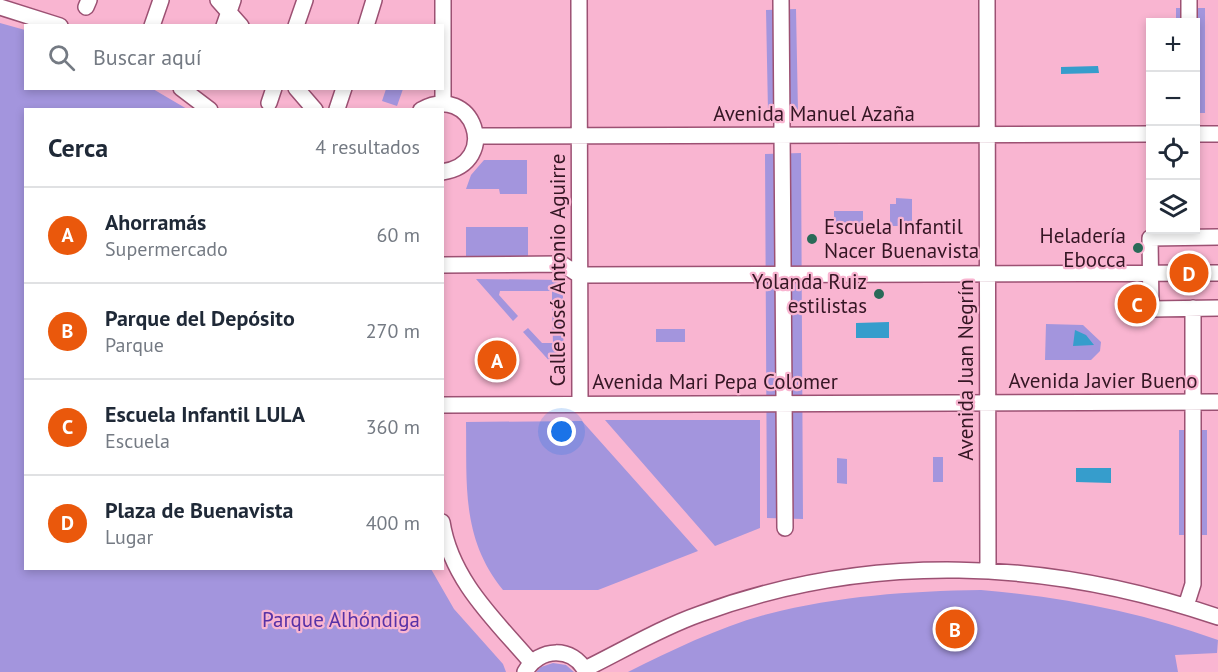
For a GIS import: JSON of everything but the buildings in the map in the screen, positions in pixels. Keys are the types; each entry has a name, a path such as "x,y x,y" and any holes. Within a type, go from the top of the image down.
{"street":[{"path":"153,24 161,0"},
{"path":"218,0 239,24"},
{"path":"297,24 305,0"},
{"path":"367,24 374,0"},
{"path":"443,0 443,24"},
{"name":"Calle José Antonio Aguirre","path":"579,0 580,404"},
{"path":"781,0 784,528"},
{"name":"Avenida Juan Negrín","path":"987,0 987,569"},
{"path":"1189,0 1189,18"},
{"path":"0,7 54,24"},
{"path":"184,90 207,108"},
{"path":"298,90 313,108"},
{"path":"337,108 343,90"},
{"path":"443,90 443,103"},
{"path":"427,108 443,103 462,110 469,117 477,136 471,157 463,165 444,171"},
{"name":"Avenida Manuel Azaña","path":"477,136 1146,134"},
{"path":"1200,134 1218,134"},
{"path":"1182,234 1150,238 1151,309 1218,308"},
{"path":"1197,234 1218,237"},
{"path":"444,265 562,264 579,275 1218,273"},
{"path":"1186,606 1193,584 1193,308"},
{"name":"Avenida Javier Bueno","path":"987,403 1218,402"},
{"name":"Avenida Mari Pepa Colomer","path":"444,405 987,403"},
{"path":"444,529 453,559 465,584 528,667 549,652 560,652 578,661 585,671 699,614 795,588 860,576 917,570 987,569 1073,578 1113,586 1218,616"}],"green space":[{"path":"1176,8 1205,8 1205,113 1200,113 1200,18 1176,18"},
{"path":"796,9 798,112 768,112 766,10"},
{"name":"Parque Alhóndiga","path":"0,23 24,30 24,90 155,90 185,108 24,108 24,570 432,570 454,609 503,664 506,672 0,672"},
{"path":"386,90 403,90 397,106 382,101"},
{"path":"801,153 803,519 767,518 765,154"},
{"path":"484,160 527,160 527,194 500,194 499,189 466,189 471,175"},
{"path":"896,198 912,199 912,226 890,226 890,204 896,204"},
{"path":"834,211 863,211 863,226 834,225"},
{"path":"466,227 528,227 528,257 466,258"},
{"path":"476,279 563,280 563,302 552,302 552,291 500,291 499,295 518,316 513,321"},
{"path":"552,309 563,310 564,377 523,332 528,328 542,343 553,343"},
{"path":"1046,324 1083,325 1101,342 1100,351 1091,360 1045,360"},
{"path":"656,329 685,329 685,342 656,342"},
{"path":"605,420 760,420 760,528 715,546"},
{"path":"582,421 698,551 598,590 503,590 489,570 473,531 467,489 466,422"},
{"path":"1179,430 1207,430 1207,535 1179,535"},
{"path":"933,457 943,457 943,482 933,482"},
{"path":"837,458 847,459 847,484 837,483"},
{"path":"981,590 1101,607 1160,621 1218,640 1217,653 1175,655 1178,672 628,672 714,632 768,614 847,599"},
{"path":"553,663 566,665 574,672 536,672 541,667"}],"water":[{"path":"1098,66 1099,73 1061,74 1061,67"},
{"path":"889,322 889,338 856,338 856,323"},
{"path":"1075,330 1086,335 1094,345 1073,346"},
{"path":"1076,468 1111,468 1111,483 1076,482"}],"place":[{"name":"Escuela Infantil Nacer Buenavista","path":"812,239"},
{"name":"Heladería Ebocca","path":"1138,248"},
{"name":"Plaza de Buenavista","path":"1189,273"},
{"name":"Yolanda Ruiz estilistas","path":"879,294"},
{"name":"Escuela Infantil LULA","path":"1137,304"},
{"name":"Ahorramás","path":"497,360"},
{"name":"Parque del Depósito","path":"955,629"}]}
